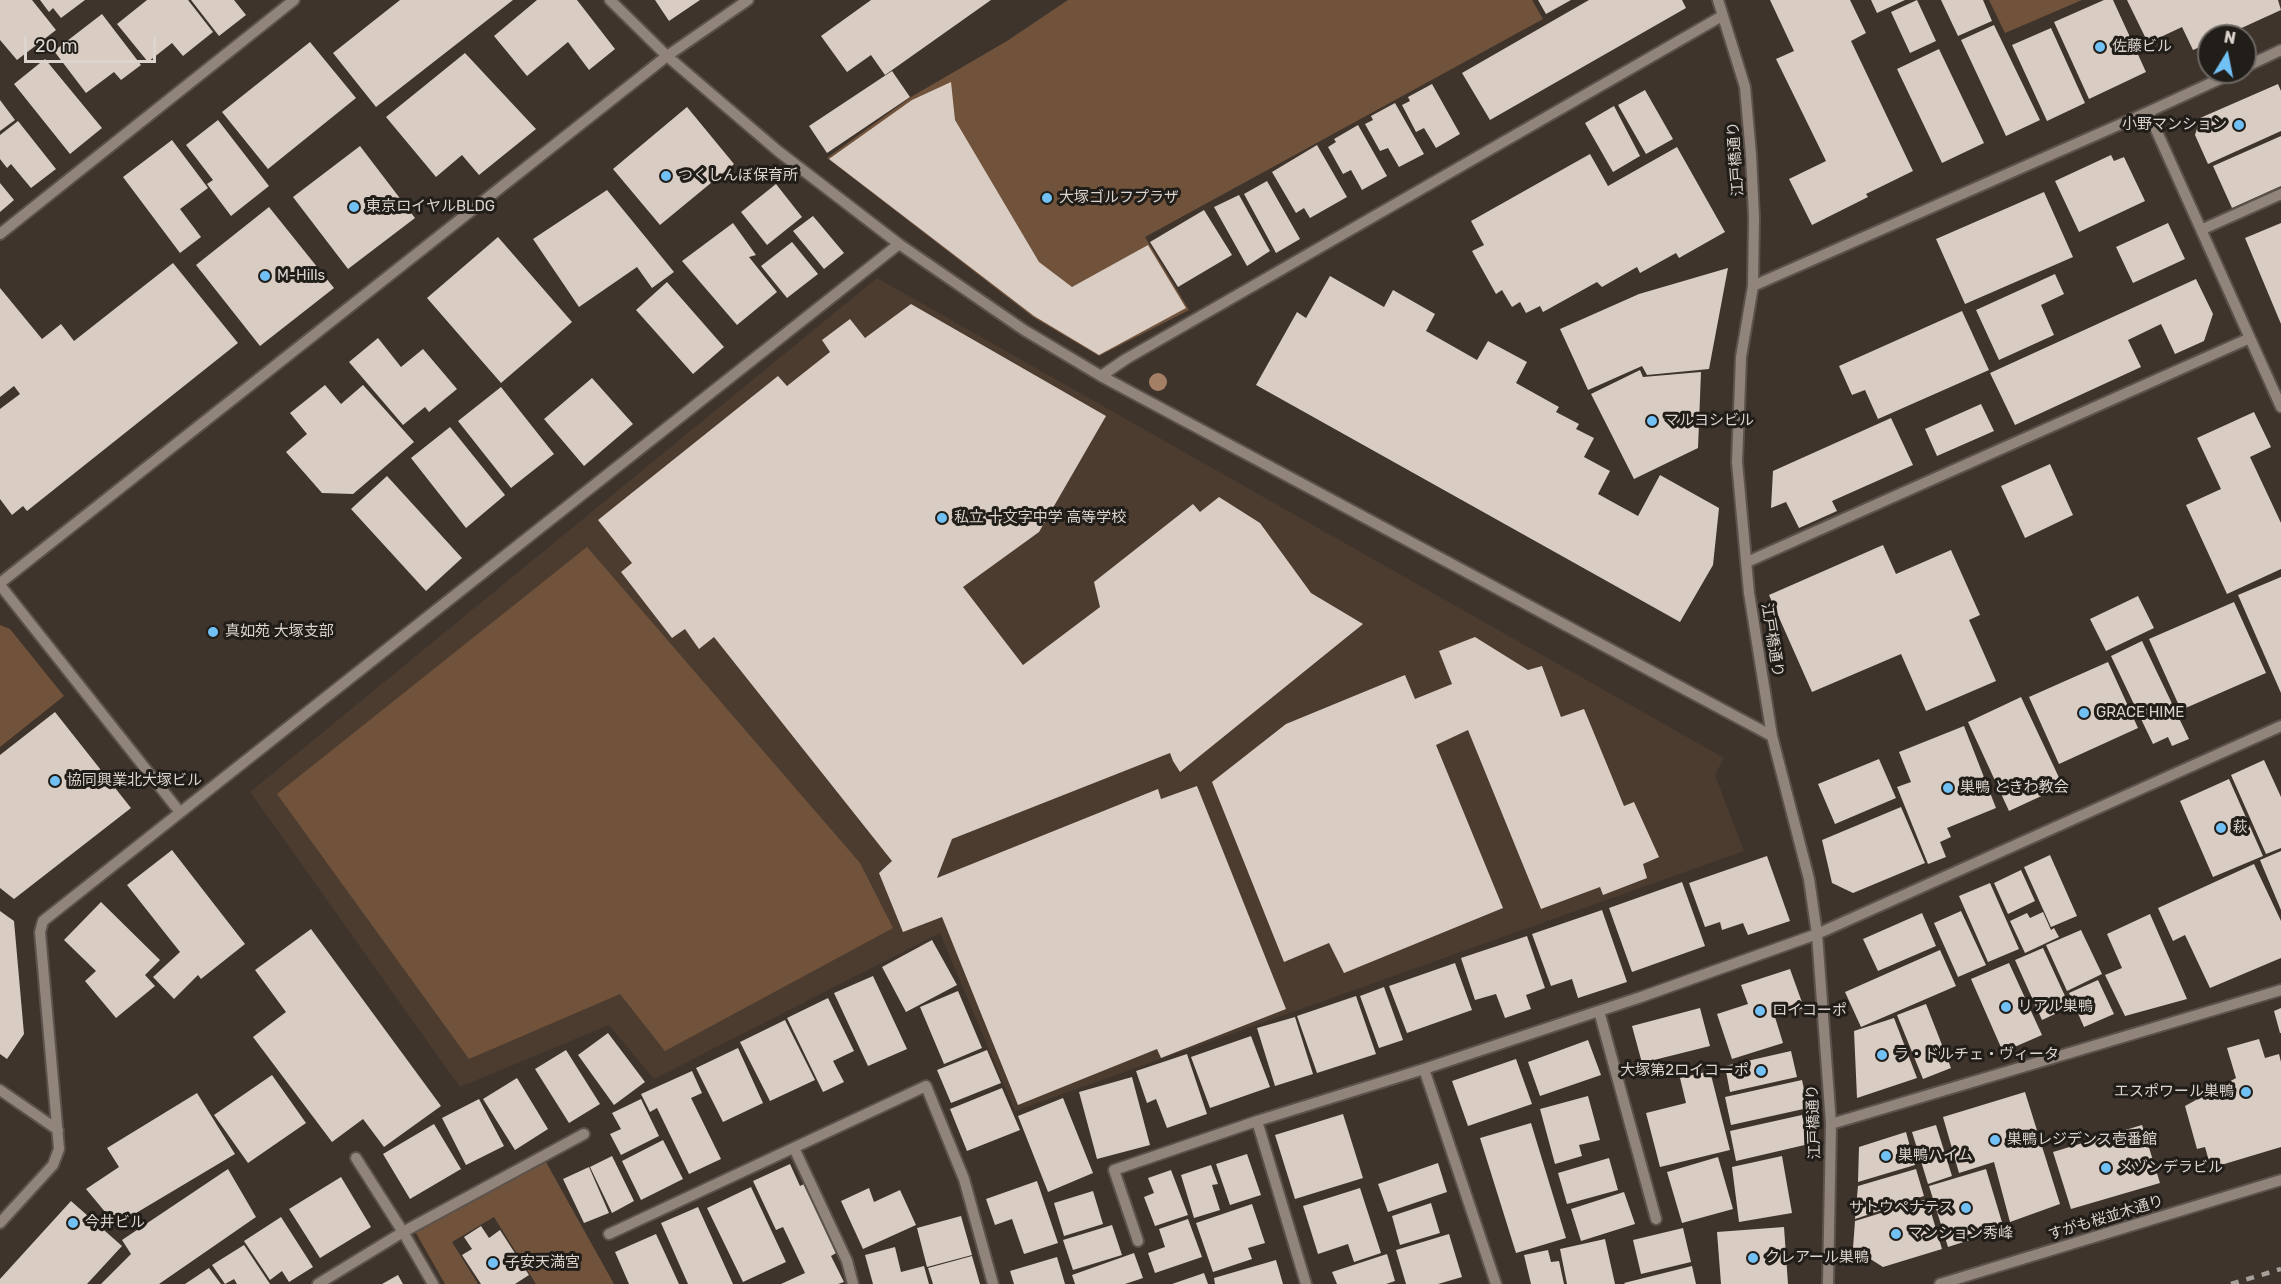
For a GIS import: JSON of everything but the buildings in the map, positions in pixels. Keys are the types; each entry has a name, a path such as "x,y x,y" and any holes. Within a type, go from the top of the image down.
{"street":[{"path":"0,234 294,0"},
{"path":"610,0 667,56 778,151 899,244 1024,330 1101,376 1772,736"},
{"path":"179,812 0,584 667,56 748,0"},
{"name":"江戸橋通り","path":"1718,0 1745,87 1754,218 1753,286 1741,357 1737,462 1749,593 1772,736 1809,879 1816,934 1831,1124 1828,1284"},
{"path":"1101,376 1126,359 1722,15"},
{"path":"2257,61 2281,50"},
{"path":"1753,286 2209,84"},
{"path":"2148,112 2203,229 2281,407"},
{"path":"2203,229 2281,194"},
{"path":"0,1223 52,1165 59,1149 40,932 43,921 899,244"},
{"path":"1747,562 2250,338"},
{"path":"1138,1241 1114,1170 1257,1121 1599,1011 1816,934 2281,726"},
{"path":"1831,1124 2281,990"},
{"path":"1599,1011 1656,1219"},
{"path":"1424,1069 1496,1284"},
{"path":"609,1234 926,1086 964,1179 993,1284"},
{"path":"0,1090 58,1130"},
{"path":"1257,1121 1306,1284"},
{"path":"318,1284 403,1232 584,1134"},
{"path":"794,1148 847,1261 854,1284"},
{"path":"356,1158 433,1284"},
{"name":"すがも桜並木通り","path":"1940,1284 2281,1180"}],"shaded area":[{"name":"大塚ゴルフプラザ","path":"1068,0 1532,0 1543,19 1145,237 1189,310 1099,356 1033,317 827,158 911,97 1007,41"},
{"path":"1989,0 2082,0 2005,33"},
{"name":"私立 十文字中学 高等学校","path":"877,278 1724,758 1715,775 1744,851 1015,1111 940,933 654,1079 609,1025 460,1087 250,792"},
{"path":"587,547 860,863 893,928 665,1051 620,994 469,1059 277,794"},
{"path":"0,625 10,629 64,696 0,747"},
{"path":"542,1155 614,1284 536,1284 494,1217 452,1242 478,1284 445,1284 412,1226"}],"railway":[{"path":"2231,1284 2281,1269"}],"place":[{"name":"佐藤ビル","path":"2100,47"},
{"name":"小野マンション","path":"2239,125"},
{"name":"つくしんぼ保育所","path":"666,176"},
{"name":"大塚ゴルフプラザ","path":"1047,198"},
{"name":"東京ロイヤルBLDG","path":"354,207"},
{"name":"M-Hills","path":"265,276"},
{"name":"マルヨシビル","path":"1652,421"},
{"name":"私立 十文字中学 高等学校","path":"942,518"},
{"name":"真如苑 大塚支部","path":"213,632"},
{"name":"GRACE HIME","path":"2084,713"},
{"name":"協同興業北大塚ビル","path":"55,781"},
{"name":"巣鴨 ときわ教会","path":"1948,788"},
{"name":"萩","path":"2221,828"},
{"name":"リアル巣鴨","path":"2006,1007"},
{"name":"ロイコーポ","path":"1760,1011"},
{"name":"ラ・ドルチェ・ヴィータ","path":"1882,1055"},
{"name":"大塚第2ロイコーポ","path":"1761,1071"},
{"name":"エスポワール巣鴨","path":"2246,1092"},
{"name":"巣鴨レジデンス壱番館","path":"1995,1140"},
{"name":"巣鴨ハイム","path":"1886,1156"},
{"name":"メゾンデラビル","path":"2106,1168"},
{"name":"サトウペナテス","path":"1966,1208"},
{"name":"今井ビル","path":"73,1223"},
{"name":"マンション秀峰","path":"1896,1234"},
{"name":"クレアール巣鴨","path":"1753,1258"},
{"name":"子安天満宮","path":"493,1263"}]}
